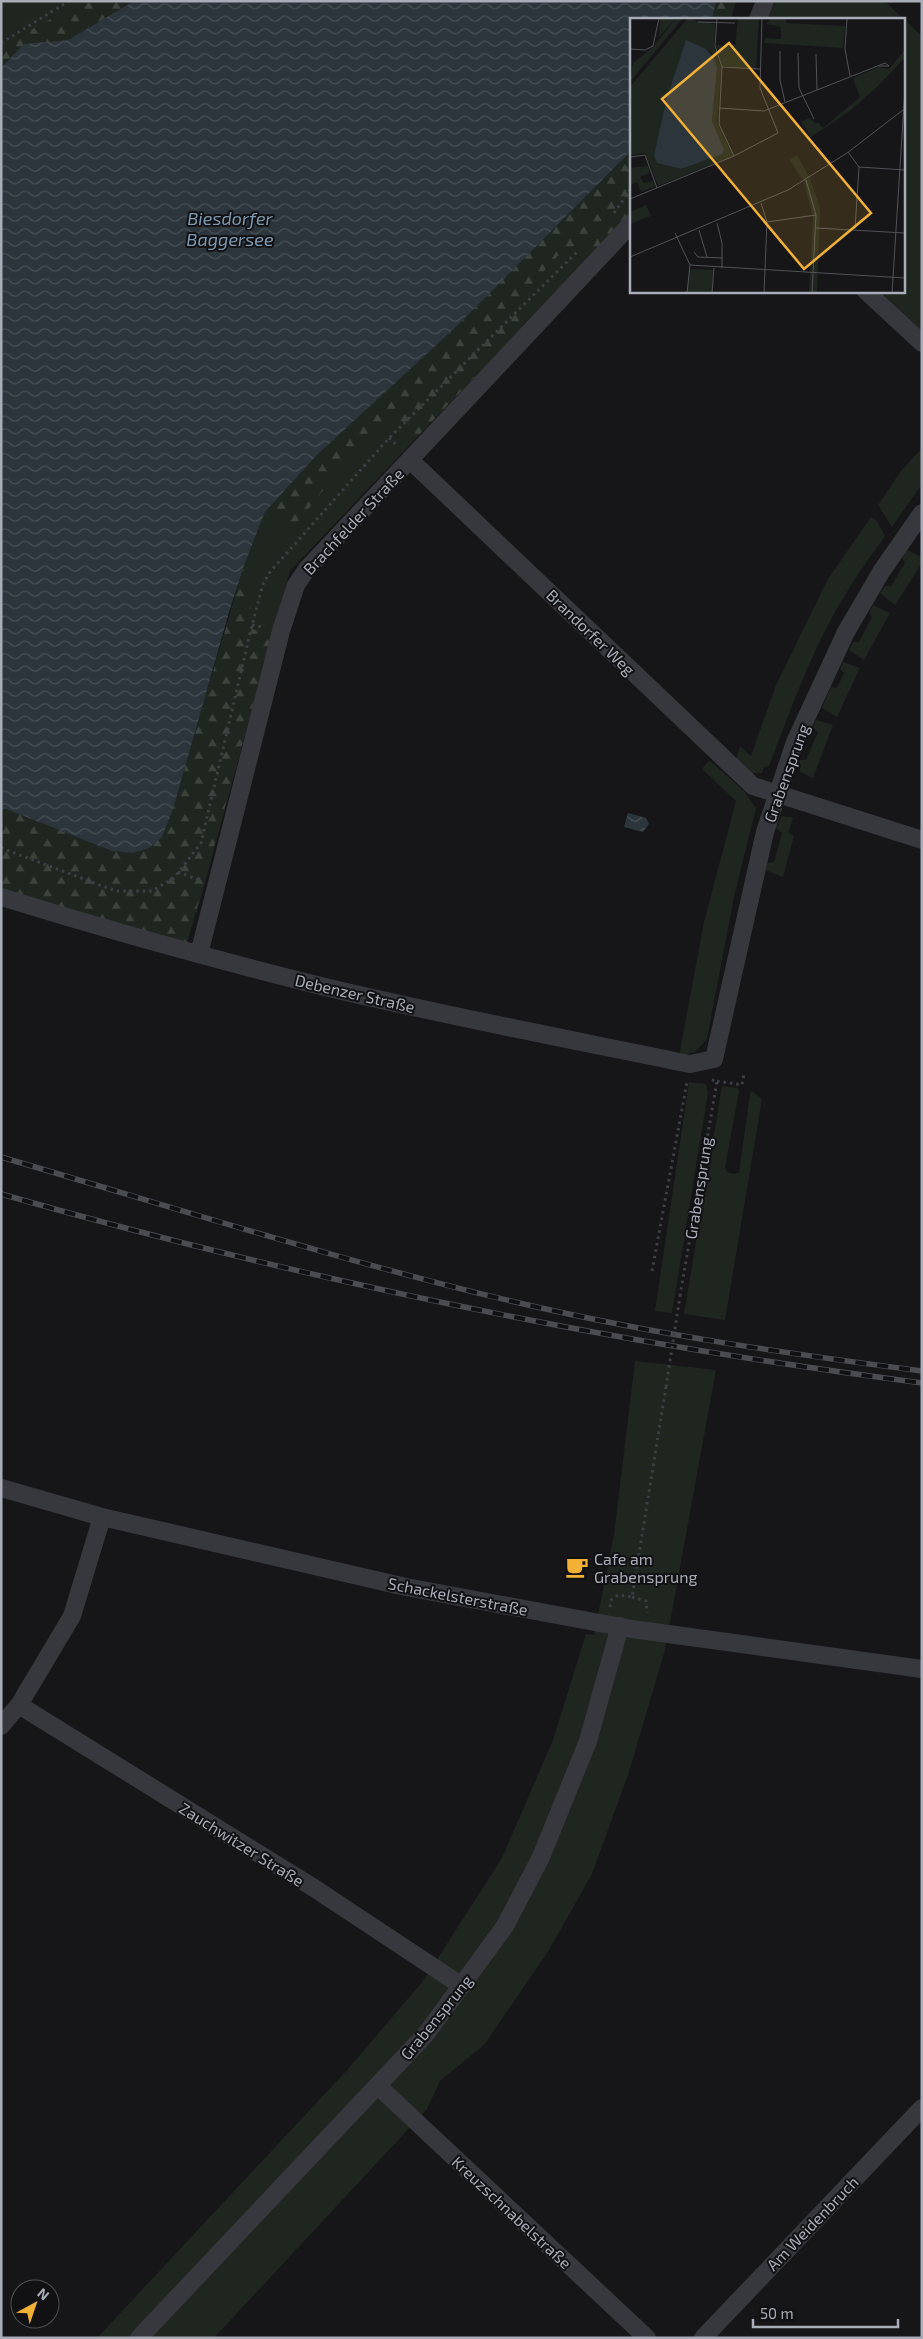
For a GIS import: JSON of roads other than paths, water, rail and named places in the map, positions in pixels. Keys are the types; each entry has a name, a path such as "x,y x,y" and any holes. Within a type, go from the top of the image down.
{"street":[{"path":"758,18 765,1"},
{"name":"Brachfelder Straße","path":"199,954 214,886 281,631 296,585 306,569 630,225"},
{"path":"867,292 922,343"},
{"name":"Brandorfer Weg","path":"410,460 753,786 778,792 922,840"},
{"name":"Grabensprung","path":"714,1058 765,832 795,742 846,632 877,578 922,513"},
{"name":"Debenzer Straße","path":"1,897 199,954 324,987 451,1016 690,1064 714,1058"},
{"name":"Schackelsterstraße","path":"1,1488 102,1517 406,1587 620,1626 922,1669"},
{"path":"1,1726 19,1705 72,1616 102,1517"},
{"name":"Grabensprung","path":"139,2338 426,2034 505,1926 541,1857 588,1741 620,1626"},
{"name":"Zauchwitzer Straße","path":"19,1705 314,1888 462,1986"},
{"name":"Kreuzschnabelstraße","path":"378,2086 647,2338"},
{"name":"Am Weidenbruch","path":"702,2338 922,2108"}],"water":[{"name":"Biesdorfer Baggersee","path":"134,1 716,1 712,18 630,18 630,152 458,325 317,455 265,512 245,563 230,609 173,809 162,837 149,848 133,853 112,851 1,807 1,68 24,44 68,40"},
{"path":"628,813 646,818 649,824 643,832 624,827"}],"railway":[{"path":"1,1157 329,1254 528,1305 626,1326 724,1343 922,1371"},
{"path":"1,1194 228,1254 458,1306 689,1349 922,1383"}],"place":[{"name":"Cafe am Grabensprung","path":"577,1567"}]}
